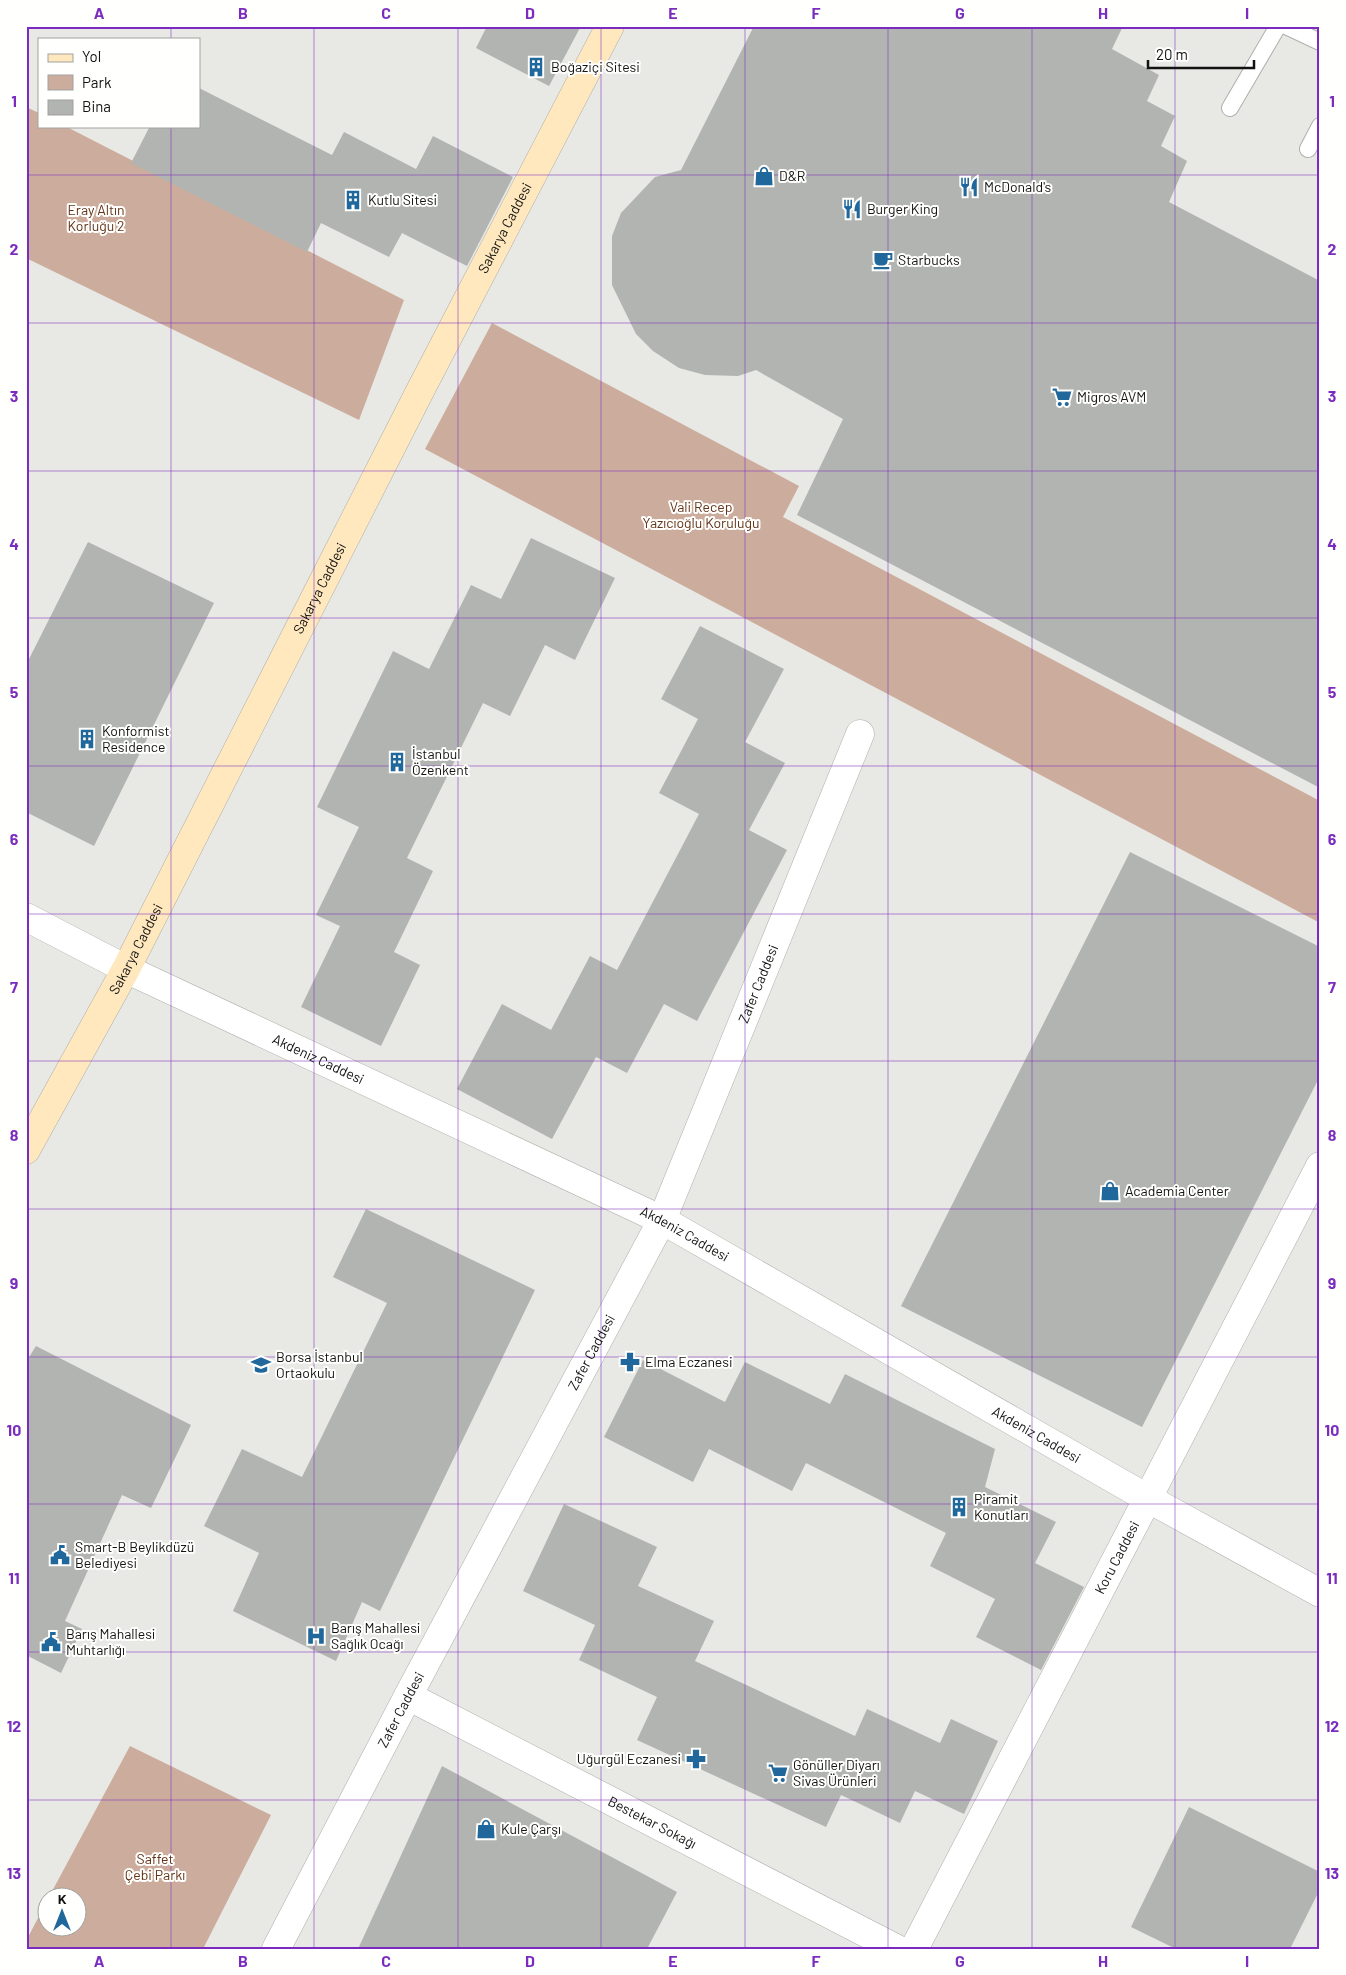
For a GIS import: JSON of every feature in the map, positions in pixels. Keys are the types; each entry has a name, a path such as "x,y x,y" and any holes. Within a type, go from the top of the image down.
{"main road":[{"name":"Sakarya Caddesi","path":"26,1150 126,969 416,398 610,26"}],"street":[{"name":"Zafer Caddesi","path":"276,1949 408,1696 662,1220 860,734"},
{"name":"Akdeniz Caddesi","path":"26,917 126,969 662,1220 1147,1498 1320,1594"},
{"name":"Koru Caddesi","path":"914,1949 1320,1166"},
{"name":"Bestekar Sokağı","path":"408,1696 898,1949"}],"lane":[{"path":"1230,108 1278,26"},
{"path":"1286,26 1320,42"},
{"path":"1308,149 1320,126"}],"green space":[{"name":"Eray Altın Korluğu 2","path":"26,107 38,113 38,128 69,128 404,300 359,420 26,258"},
{"name":"Vali Recep Yazıcıoğlu Koruluğu","path":"492,323 799,486 783,517 1320,801 1320,923 425,449"},
{"name":"Saffet Çebi Parkı","path":"130,1746 271,1815 203,1949 26,1949 26,1941 38,1918 38,1938 88,1938 88,1888 54,1888"}],"building":[{"name":"Boğaziçi Sitesi","path":"487,26 581,26 549,86 476,48"},
{"name":"Migros AVM","path":"754,26 1123,26 1112,49 1159,75 1147,101 1175,116 1161,146 1187,161 1169,202 1320,281 1320,788 797,515 843,419 756,370 738,376 705,375 679,368 653,351 636,334 612,285 612,236 621,213 655,177 681,170"},
{"name":"Kutlu Sitesi","path":"200,89 332,155 344,132 416,169 433,136 513,177 467,266 402,233 389,257 321,223 307,252 131,163 149,128 200,128"},
{"name":"İstanbul Özenkent","path":"531,538 615,578 575,660 545,645 510,716 483,703 407,858 433,871 394,952 420,965 381,1046 301,1007 340,926 316,915 359,827 317,807 393,651 429,669 471,585 501,599"},
{"name":"Konformist Residence","path":"88,542 214,603 94,846 26,812 26,665"},
{"path":"700,626 784,669 745,742 785,763 749,830 787,850 697,1021 664,1004 627,1073 596,1057 552,1139 457,1089 502,1004 551,1030 590,956 617,970 699,814 659,793 698,719 661,699"},
{"name":"Academia Center","path":"1130,852 1320,947 1320,1076 1142,1427 901,1306"},
{"name":"Borsa İstanbul Ortaokulu","path":"366,1209 535,1290 380,1611 362,1602 336,1661 233,1611 259,1553 204,1526 242,1449 302,1477 387,1303 333,1277"},
{"path":"36,1346 191,1425 151,1508 122,1495 65,1621 82,1629 61,1673 26,1655 26,1362"},
{"name":"Piramit Konutları","path":"643,1360 725,1402 745,1362 830,1404 845,1374 995,1449 985,1487 1056,1522 1035,1563 1084,1587 1041,1670 976,1637 995,1599 930,1566 946,1533 806,1463 792,1491 709,1449 693,1482 604,1437"},
{"path":"564,1504 657,1547 638,1586 714,1621 695,1661 855,1736 867,1709 940,1743 951,1719 998,1741 964,1814 915,1791 900,1823 841,1795 826,1827 637,1740 657,1697 579,1660 595,1625 523,1591"},
{"name":"Kule Çarşı","path":"442,1766 677,1892 647,1949 358,1949"},
{"path":"1189,1807 1320,1872 1320,1889 1290,1949 1176,1949 1131,1927"}],"place":[{"name":"Boğaziçi Sitesi","path":"536,67"},
{"name":"D&R","path":"764,176"},
{"name":"McDonald's","path":"969,187"},
{"name":"Kutlu Sitesi","path":"353,200"},
{"name":"Burger King","path":"852,209"},
{"name":"Starbucks","path":"883,260"},
{"name":"Migros AVM","path":"1062,397"},
{"name":"Konformist Residence","path":"87,739"},
{"name":"İstanbul Özenkent","path":"397,762"},
{"name":"Academia Center","path":"1110,1191"},
{"name":"Elma Eczanesi","path":"630,1362"},
{"name":"Borsa İstanbul Ortaokulu","path":"261,1365"},
{"name":"Piramit Konutları","path":"959,1507"},
{"name":"Smart-B Beylikdüzü Belediyesi","path":"60,1555"},
{"name":"Barış Mahallesi Sağlık Ocağı","path":"316,1636"},
{"name":"Barış Mahallesi Muhtarlığı","path":"51,1642"},
{"name":"Uğurgül Eczanesi","path":"696,1759"},
{"name":"Gönüller Diyarı Sivas Ürünleri","path":"778,1773"},
{"name":"Kule Çarşı","path":"486,1829"}]}
